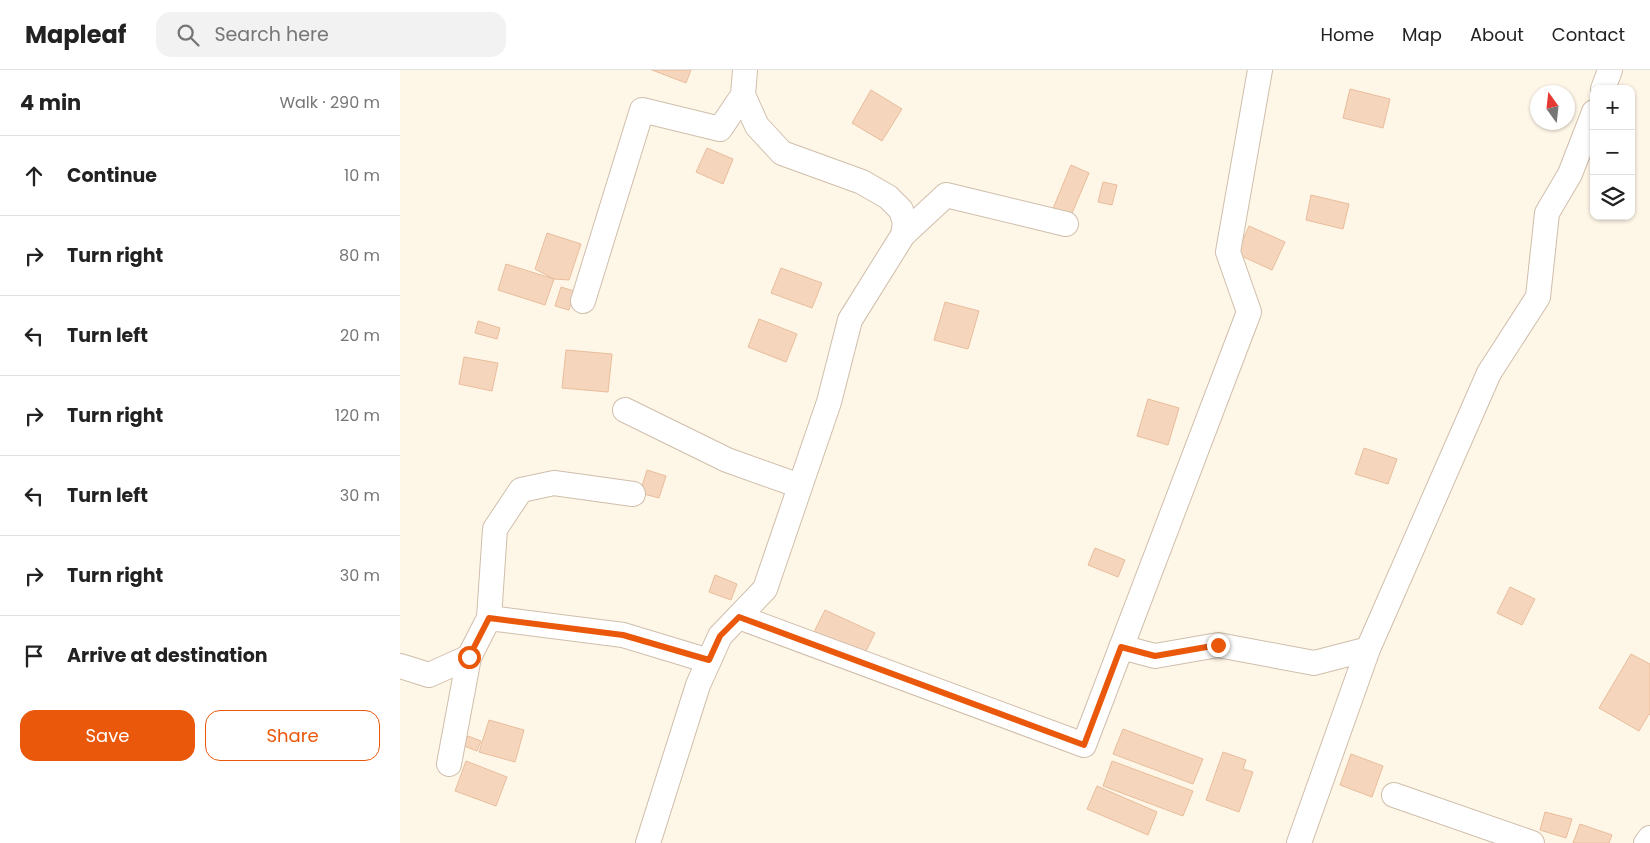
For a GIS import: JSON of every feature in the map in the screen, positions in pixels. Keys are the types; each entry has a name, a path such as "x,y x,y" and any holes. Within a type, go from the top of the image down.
{"street":[{"path":"745,70 743,95 757,126 782,153 862,182 888,197 901,210 905,223 902,235"},
{"path":"739,617 1084,745 1248,312 1228,252 1260,70"},
{"path":"1604,85 1610,70"},
{"path":"583,301 642,110 720,129 743,95"},
{"path":"1298,843 1368,649 1490,373 1538,297 1547,213 1570,174 1590,122"},
{"path":"648,843 698,685 720,636 765,589 829,402 850,320 902,235 946,195 1066,224"},
{"path":"625,410 727,460 800,486"},
{"path":"449,764 469,657 489,618 495,529 520,490 554,483 633,494"},
{"path":"489,618 623,635 709,660"},
{"path":"1121,647 1155,656 1218,645 1314,663 1368,649"},
{"path":"400,666 429,675 469,657"},
{"path":"1394,795 1532,843"},
{"path":"1646,843 1650,838"}],"building":[{"path":"652,70 691,70 686,83"},
{"path":"1350,89 1390,99 1383,128 1343,118"},
{"path":"871,90 902,109 882,141 852,123"},
{"path":"707,148 733,159 723,184 696,172"},
{"path":"1071,165 1089,173 1070,218 1052,211"},
{"path":"1103,182 1117,185 1112,205 1098,202"},
{"path":"1311,195 1349,204 1343,229 1306,220"},
{"path":"1249,226 1285,242 1272,270 1237,254"},
{"path":"547,233 581,244 569,280 554,279 535,269"},
{"path":"506,264 554,279 545,305 498,290"},
{"path":"781,268 822,283 812,308 771,293"},
{"path":"561,287 574,291 569,310 555,306"},
{"path":"945,302 979,311 968,349 934,340"},
{"path":"759,319 797,334 786,362 748,347"},
{"path":"478,321 500,328 497,339 475,333"},
{"path":"566,350 612,354 608,392 562,388"},
{"path":"464,357 498,363 492,391 459,384"},
{"path":"1148,399 1179,408 1168,445 1137,436"},
{"path":"1364,448 1397,459 1388,484 1355,474"},
{"path":"647,470 666,476 659,498 640,493"},
{"path":"1095,548 1125,560 1118,577 1088,565"},
{"path":"715,575 737,584 731,600 709,592"},
{"path":"1510,587 1535,599 1522,625 1497,613"},
{"path":"825,610 875,633 863,657 813,634"},
{"path":"1631,654 1650,664 1650,715 1639,731 1599,708"},
{"path":"489,720 524,730 515,762 479,752"},
{"path":"1123,729 1203,759 1193,784 1113,754"},
{"path":"468,736 481,741 477,751 464,746"},
{"path":"1223,752 1246,760 1243,769 1253,772 1239,812 1206,800"},
{"path":"1351,754 1383,766 1372,797 1340,785"},
{"path":"466,761 507,777 496,806 455,791"},
{"path":"1112,761 1193,791 1183,816 1103,786"},
{"path":"1097,786 1157,812 1148,835 1087,809"},
{"path":"1545,812 1572,819 1566,838 1540,830"},
{"path":"1580,824 1612,835 1609,843 1573,843"}],"route":[{"path":"469,657 489,618 623,635 709,660 720,636 739,617 1084,745 1121,647 1155,656 1218,645"}]}
